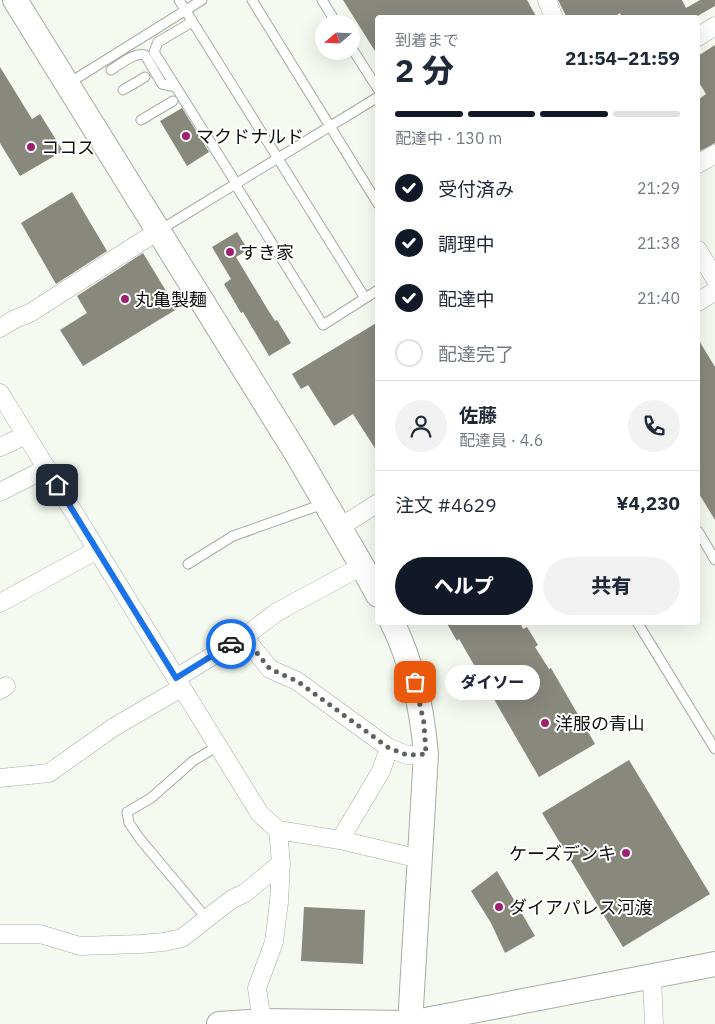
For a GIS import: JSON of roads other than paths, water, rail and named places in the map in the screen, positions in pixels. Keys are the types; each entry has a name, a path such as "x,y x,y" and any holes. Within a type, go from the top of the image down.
{"street":[{"path":"15,0 326,503 375,590"},
{"path":"547,0 553,15"},
{"path":"700,36 715,26"},
{"path":"700,163 715,154"},
{"path":"0,328 15,318 30,313 158,231"},
{"path":"700,253 715,279"},
{"path":"700,301 715,291"},
{"path":"0,394 260,814 278,830 340,840 420,859"},
{"path":"0,447 26,435"},
{"path":"0,492 47,468"},
{"path":"340,527 375,505"},
{"path":"0,603 97,550"},
{"path":"0,778 49,773 244,637 276,612 362,566"},
{"path":"393,625 408,658 415,682 424,723 426,754 410,1023"},
{"path":"244,637 270,669 297,681 389,748 407,755 426,754"},
{"path":"340,840 381,771 389,748"},
{"path":"255,1022 257,988 274,942 279,902 281,863 278,830"},
{"path":"0,934 40,934 80,946 141,944 182,938 232,899 245,893 281,863"},
{"path":"219,1024 255,1022 410,1023 715,964"},
{"path":"652,977 654,1024"}],"lane":[{"path":"178,0 364,298"},
{"path":"67,84 202,0"},
{"path":"252,0 375,199"},
{"path":"322,0 331,15"},
{"path":"192,22 158,42 155,54 323,324 375,292"},
{"path":"111,70 135,55 145,54 162,84 176,87"},
{"path":"359,60 375,84"},
{"path":"123,90 145,77"},
{"path":"158,231 375,99"},
{"path":"141,120 173,101"},
{"path":"188,564 233,536 326,503"},
{"path":"700,534 715,560"},
{"path":"639,625 715,749"},
{"path":"207,919 140,839 129,823 128,812 152,798 193,761 218,746"}],"place":[{"name":"マクドナルド","path":"186,136"},
{"name":"ココス","path":"31,147"},
{"name":"すき家","path":"230,252"},
{"name":"丸亀製麺","path":"125,299"},
{"name":"ダイソー","path":"415,682"},
{"name":"洋服の青山","path":"545,723"},
{"name":"ケーズデンキ","path":"626,853"},
{"name":"ダイアパレス河渡","path":"499,907"}]}
